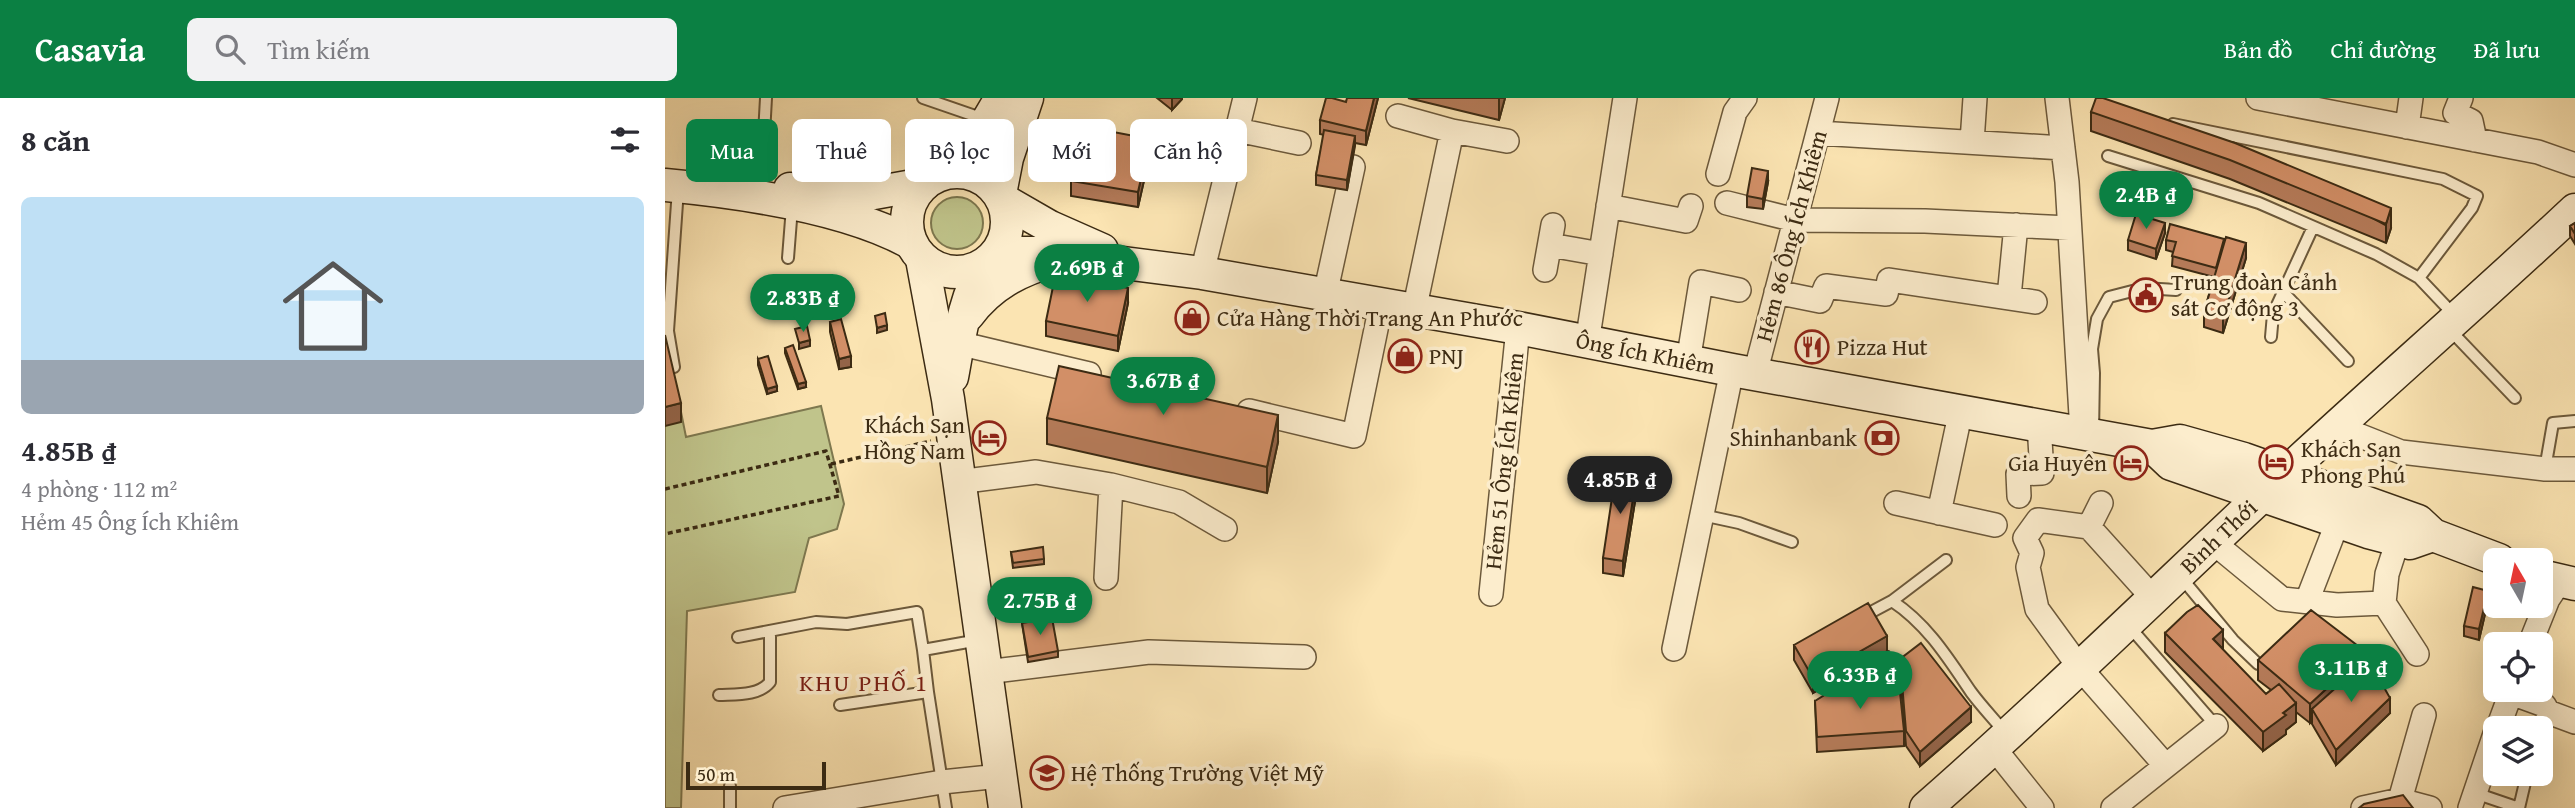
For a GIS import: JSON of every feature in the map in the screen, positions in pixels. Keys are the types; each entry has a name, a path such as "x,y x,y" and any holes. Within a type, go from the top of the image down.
{"main road":[{"path":"947,399 961,331 977,277 1008,227 1002,197 1007,158 1027,98"},
{"path":"672,186 874,193 928,182"},
{"path":"986,182 1002,197 1050,227 1139,265"},
{"path":"924,184 909,205 907,219 917,251 947,399 1005,808"},
{"path":"747,190 792,205 870,224 917,251 943,270 966,271 991,258 1045,253 1139,265"},
{"name":"Bình Thới","path":"1926,808 2001,742 2285,474 2575,210"},
{"path":"961,331 986,294 1005,280 1027,268 1067,257"},
{"name":"Ông Ích Khiêm","path":"1139,265 1202,273 1518,328 1688,362 2152,446 2180,441 2244,459 2418,521 2433,535 2483,554"},
{"name":"Ông Ích Khiêm","path":"2152,446 2171,464 2398,540"},
{"path":"2398,540 2410,543 2433,535"}],"street":[{"path":"1240,119 1245,98"},
{"path":"1587,343 1625,98"},
{"name":"Hẻm 86 Ông Ích Khiêm","path":"1674,649 1702,515 1743,372 1776,292 1827,98"},
{"path":"1972,142 1975,98"},
{"path":"2057,98 2067,182 2088,433"},
{"path":"2258,98 2538,152 2575,165"},
{"path":"2407,127 2411,98"},
{"path":"2461,98 2455,113 2471,121 2475,140"},
{"path":"1718,174 1739,99"},
{"path":"1398,117 1507,141"},
{"path":"1414,311 1438,190 1453,131"},
{"path":"1247,132 1299,144"},
{"path":"1818,133 2063,148"},
{"path":"1325,295 1353,167"},
{"path":"1202,273 1224,182"},
{"path":"1727,203 1795,220 1925,221 2069,228"},
{"path":"1608,206 1686,221 1691,206"},
{"path":"2009,297 2016,225"},
{"path":"1545,270 1552,235 1601,254"},
{"path":"1776,292 1820,301 1825,286 1886,294 1889,280 2035,302"},
{"path":"1688,362 1701,282 1739,290"},
{"path":"1222,405 1354,436 1381,305"},
{"name":"Hẻm 51 Ông Ích Khiêm","path":"1491,594 1518,328"},
{"path":"961,331 1117,380"},
{"path":"1939,513 1961,410"},
{"path":"2019,496 2018,474 2042,473 2039,424"},
{"path":"2338,427 2401,452 2545,469 2575,469"},
{"path":"958,482 1037,472 1111,485 1179,502 1225,529"},
{"path":"1106,578 1111,485"},
{"path":"1896,503 1995,525"},
{"path":"2089,527 2101,503"},
{"path":"2153,598 2089,527 2038,520 2025,538 2032,553 2028,566 2037,609 2080,667 2165,765"},
{"path":"2307,601 2338,521"},
{"path":"2398,540 2387,574 2384,603 2417,654"},
{"path":"2214,543 2282,599 2337,605 2384,603"},
{"path":"2535,632 2559,580"},
{"path":"986,672 1149,652 1304,657"},
{"path":"2537,702 2544,705 2548,712 2575,722"},
{"path":"2400,800 2424,715"},
{"path":"2113,808 2216,726"},
{"path":"2001,742 2042,808"},
{"path":"2472,801 2483,769"},
{"path":"795,807 943,782 1000,776"},
{"path":"2363,808 2400,800 2430,808"}],"lane":[{"path":"747,190 767,98"},
{"path":"923,98 995,109"},
{"path":"2163,122 2443,179 2477,196 2472,208 2419,278"},
{"path":"2108,156 2259,203 2376,254 2419,278 2515,398"},
{"path":"672,186 666,331 674,367"},
{"path":"788,258 792,205"},
{"path":"2271,337 2273,314 2313,227"},
{"path":"2088,433 2094,373 2092,349 2097,319 2109,297 2144,288 2176,289"},
{"path":"2283,292 2348,361"},
{"path":"2545,469 2553,423 2575,421"},
{"path":"1702,515 1739,523 1792,542"},
{"path":"1852,622 1892,601 1946,560"},
{"path":"2179,573 2233,640 2258,664"},
{"path":"1892,601 1910,613 1944,652 2001,742"},
{"path":"738,637 816,622 847,624 918,612 946,808"},
{"path":"2126,623 2216,726"},
{"path":"719,695 758,692 770,682 770,631"},
{"path":"923,650 982,640"},
{"path":"840,705 928,692"},
{"path":"730,786 730,808"},
{"path":"2472,801 2519,808 2524,786"}],"path":[{"path":"831,464 952,435"},
{"path":"665,489 826,451 839,496 665,534"}],"green space":[{"path":"957,197 967,199 975,205 981,213 981,233 975,241 967,247 957,249 947,247 939,241 933,233 931,223 933,213 939,205 947,199"},
{"path":"665,332 686,437 821,406 844,504 837,529 809,538 795,592 687,611 681,808 665,808"}],"building":[{"path":"1326,98 1346,102 1347,98 1374,98 1366,131 1320,120"},
{"path":"2096,98 2103,98 2235,143 2391,208 2386,224 2230,160 2091,112"},
{"path":"1324,130 1355,136 1347,180 1316,175"},
{"path":"1116,132 1130,135 1130,182 1140,182 1138,192 1077,182 1116,182"},
{"path":"1752,168 1768,171 1763,199 1747,196"},
{"path":"2136,214 2165,223 2156,249 2128,240"},
{"path":"2170,224 2224,239 2216,268 2172,256 2176,242 2166,240"},
{"path":"2226,237 2246,243 2223,318 2204,312"},
{"path":"1056,272 1128,288 1118,336 1046,321"},
{"path":"885,313 887,325 877,328 875,316"},
{"path":"841,319 851,356 839,359 830,322"},
{"path":"807,326 810,340 799,343 795,329"},
{"path":"665,335 681,403 665,407"},
{"path":"793,345 806,382 798,384 785,348"},
{"path":"768,356 777,386 767,389 758,359"},
{"path":"1059,366 1278,415 1267,467 1047,418"},
{"path":"1616,471 1637,474 1623,561 1603,558"},
{"path":"1043,547 1044,559 1013,563 1011,552"},
{"path":"2473,587 2483,590 2483,612 2479,629 2464,626"},
{"path":"1868,603 1887,636 1813,678 1794,645"},
{"path":"2198,605 2223,630 2213,639 2266,694 2279,684 2296,703 2283,713 2286,715 2263,732 2165,633"},
{"path":"2311,610 2366,652 2310,704 2258,660"},
{"path":"1052,618 1058,651 1028,657 1022,623"},
{"path":"1921,643 1971,707 1920,752 1906,731 1900,659"},
{"path":"2368,659 2390,698 2336,750 2312,709"},
{"path":"1899,683 1904,731 1817,737 1815,701 1831,691"},
{"path":"2403,795 2413,808 2359,808 2364,804"}],"place":[{"name":"Trung đoàn Cảnh sát Cơ động 3","path":"2146,295"},
{"name":"Cửa Hàng Thời Trang An Phước","path":"1192,318"},
{"name":"Pizza Hut","path":"1812,347"},
{"name":"PNJ","path":"1405,356"},
{"name":"Khách Sạn Hồng Nam","path":"989,438"},
{"name":"Shinhanbank","path":"1882,438"},
{"name":"Khách Sạn Phong Phú","path":"2276,462"},
{"name":"Gia Huyên","path":"2131,463"},
{"name":"Hệ Thống Trường Việt Mỹ","path":"1047,773"}],"district":[{"name":"KHU PHỐ 1","path":"864,683"}]}
